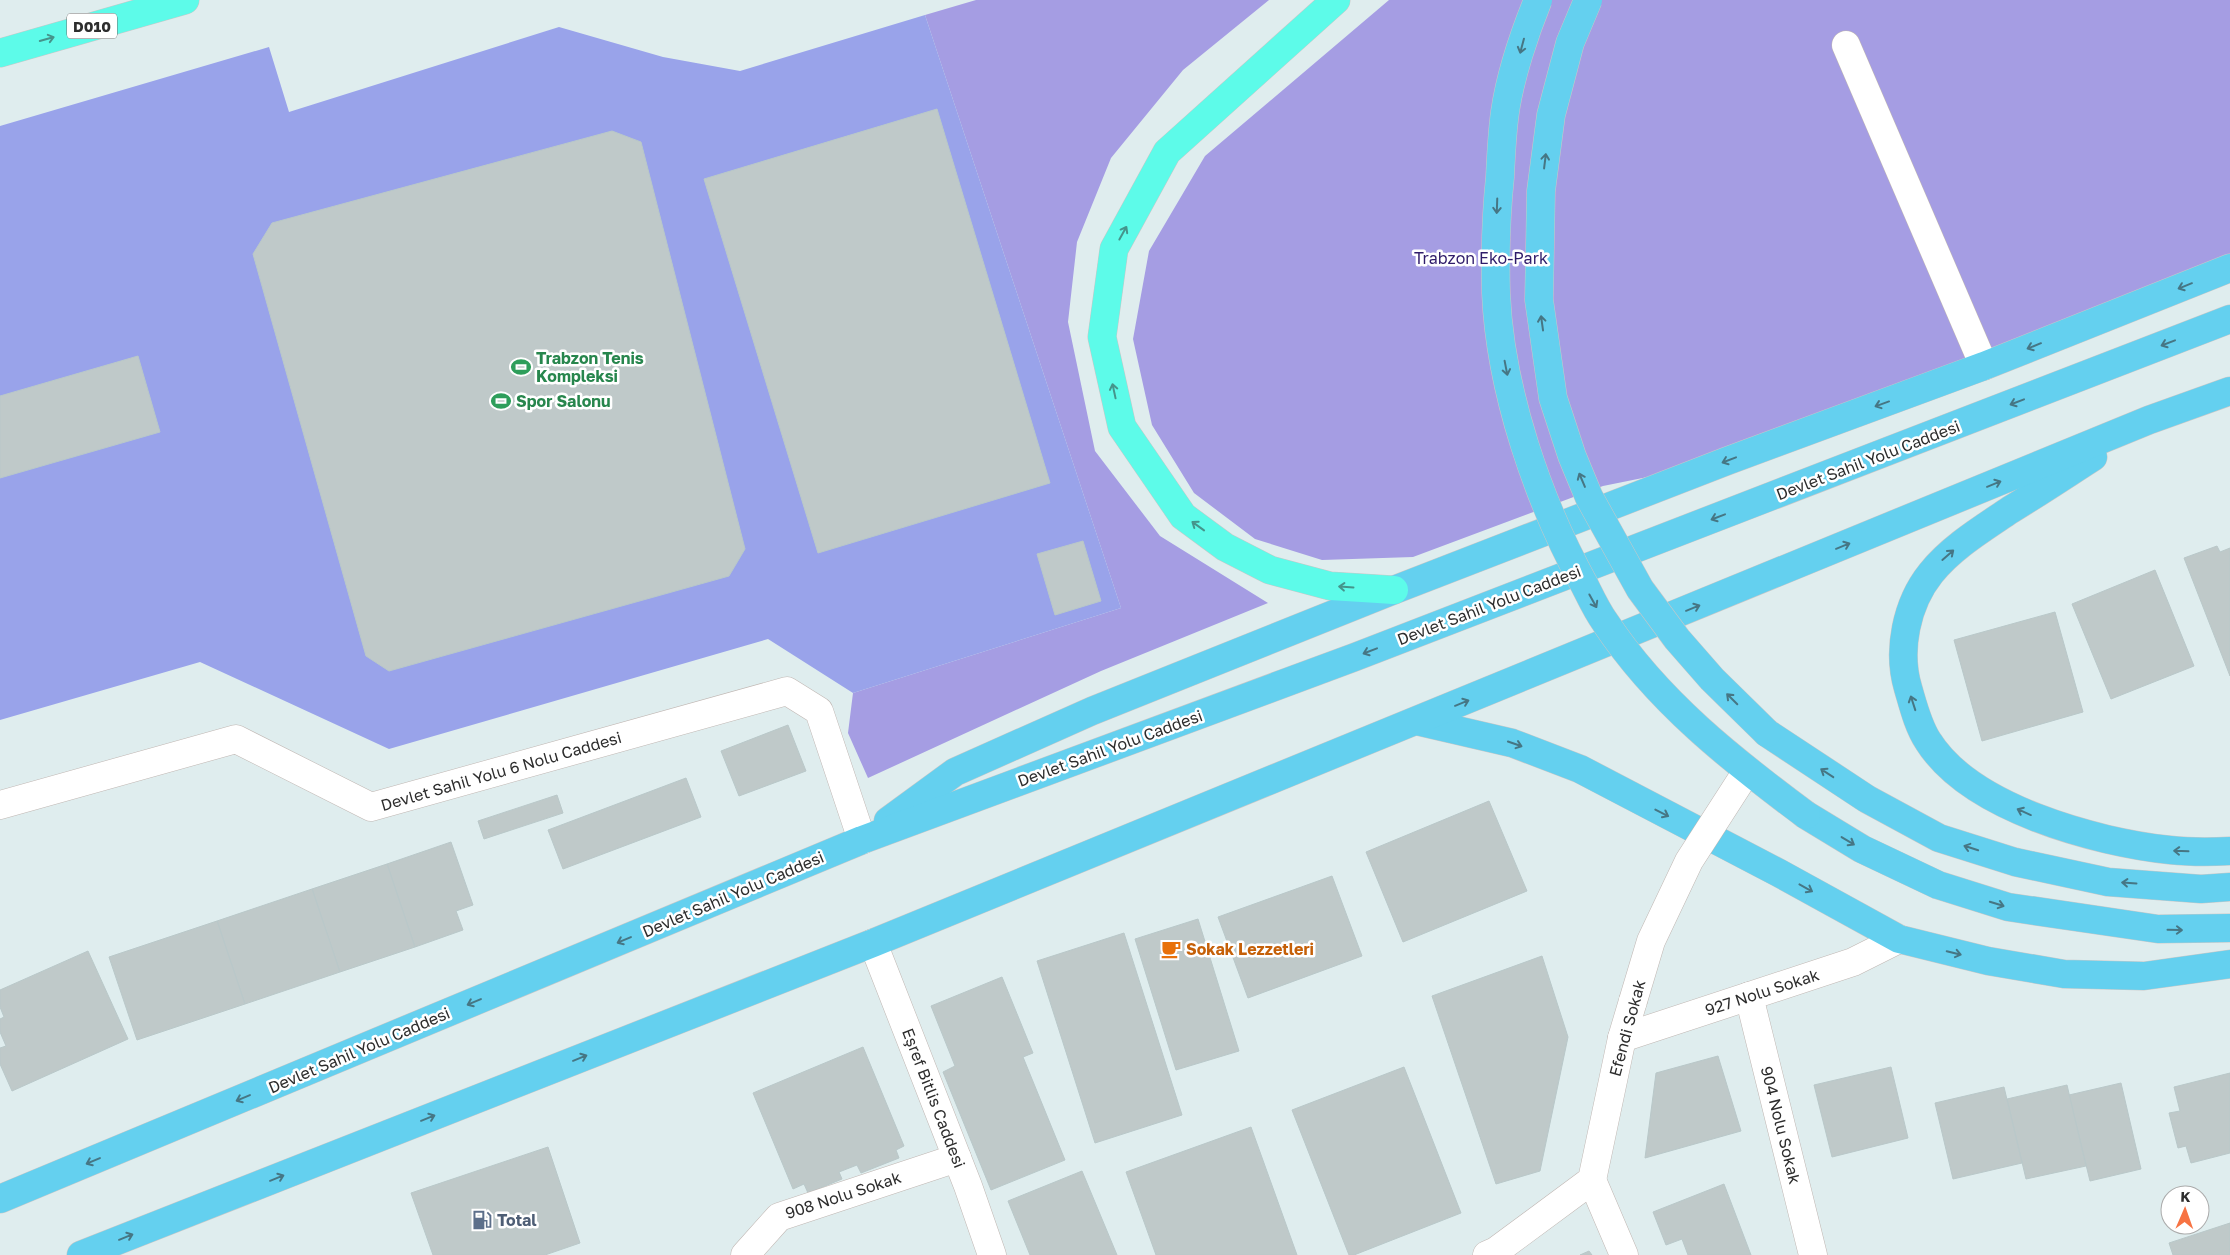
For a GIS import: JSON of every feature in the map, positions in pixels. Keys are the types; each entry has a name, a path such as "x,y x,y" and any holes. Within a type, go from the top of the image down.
{"highway":[{"name":"D010","path":"0,53 185,0"},
{"path":"1336,0 1167,152 1114,250 1102,337 1122,427 1183,516 1225,546 1270,570 1330,586 1394,590"}],"main road":[{"path":"1538,0 1526,29 1505,110 1497,203 1496,294 1504,359 1514,410 1548,508 1570,559 1605,622 1640,668 1680,712 1747,771 1806,815 1862,850 1938,885 2008,907 2158,929 2230,928"},
{"path":"1588,0 1570,43 1551,115 1541,191 1539,300 1553,398 1572,456 1589,497 1640,588 1683,646 1712,679 1767,733 1867,799 1939,838 2015,862 2108,882 2201,889 2230,887"},
{"path":"862,840 955,772 1092,711 1394,590 1727,461 1984,366 2230,268"},
{"name":"Devlet Sahil Yolu Caddesi","path":"0,1199 862,840 1382,646 2230,319"},
{"path":"81,1255 873,943 2149,420 2230,391"},
{"path":"2149,420 1990,523 1947,555 1930,574 1916,597 1908,622 1904,648 1905,678 1928,741 1953,771 1978,789 2035,817 2066,828 2127,843 2171,850 2230,851"},
{"path":"1417,721 1512,743 1580,770 1779,873 1900,939 1988,961 2064,974 2144,976 2230,964"}],"street":[{"path":"1846,46 1984,366"},
{"name":"Devlet Sahil Yolu 6 Nolu Caddesi","path":"0,805 236,739 371,807 787,691 819,711 862,840"},
{"name":"Efendi Sokak","path":"1592,1180 1622,1038 1651,941 1690,861 1747,771"},
{"name":"927 Nolu Sokak","path":"1622,1038 1853,962 1900,939"},
{"name":"Eşref Bitlis Caddesi","path":"873,943 957,1158 992,1255"},
{"name":"904 Nolu Sokak","path":"1749,996 1812,1255"},
{"name":"908 Nolu Sokak","path":"745,1255 779,1217 957,1158"},
{"path":"1487,1255 1592,1180 1624,1255"}],"green space":[{"path":"976,0 1269,0 1183,70 1111,158 1077,242 1068,322 1095,451 1160,536 1268,603 1101,671 868,778 848,733 853,693 1121,608 925,15"},
{"name":"Trabzon Eko-Park","path":"1389,0 2230,0 2230,268 1727,461 1603,486 1413,557 1322,560 1255,539 1194,493 1152,425 1133,339 1149,251 1205,156"}],"shaded area":[{"name":"Trabzon Tenis Kompleksi","path":"925,15 1121,608 853,693 768,639 389,749 200,662 0,720 0,126 269,47 289,112 559,27 663,57 740,71"}],"building":[{"path":"937,109 1050,483 818,553 704,179"},
{"name":"Spor Salonu","path":"612,131 641,142 745,549 729,576 389,671 366,656 253,254 272,223"},
{"path":"138,356 160,432 0,478 0,396"},
{"path":"1083,541 1101,601 1055,615 1037,554"},
{"path":"2217,546 2220,552 2230,548 2230,676 2184,558"},
{"path":"2155,570 2194,666 2111,699 2072,604"},
{"path":"2055,612 2083,712 1982,741 1954,640"},
{"path":"788,725 806,771 739,796 721,751"},
{"path":"686,778 701,817 563,869 548,830"},
{"path":"557,795 563,813 484,839 478,821"},
{"path":"1489,801 1527,891 1403,942 1366,852"},
{"path":"451,842 473,905 456,911 463,930 415,947 387,864"},
{"path":"387,864 415,947 340,972 312,889"},
{"path":"1332,876 1362,956 1248,998 1218,917"},
{"path":"312,889 340,972 245,1004 217,921"},
{"path":"1198,919 1239,1051 1176,1070 1135,939"},
{"path":"217,921 245,1004 137,1040 109,957"},
{"path":"1124,933 1182,1115 1095,1143 1037,961"},
{"path":"88,951 128,1039 12,1091 0,1064 0,1048 6,1046 0,1032 0,1019 4,1017 0,1007 0,990"},
{"path":"1542,956 1568,1037 1540,1171 1496,1184 1432,996"},
{"path":"1002,977 1033,1053 1023,1057 1065,1160 991,1190 943,1072 955,1066 931,1006"},
{"path":"863,1047 904,1146 896,1150 899,1158 861,1173 857,1165 839,1172 842,1179 808,1193 804,1184 793,1189 753,1093"},
{"path":"1718,1056 1741,1131 1645,1158 1656,1073"},
{"path":"1404,1067 1461,1213 1354,1255 1349,1255 1292,1110"},
{"path":"1891,1067 1908,1138 1832,1157 1814,1085"},
{"path":"2230,1073 2230,1153 2191,1163 2186,1146 2178,1148 2169,1113 2180,1111 2174,1087"},
{"path":"2121,1083 2141,1169 2090,1181 2069,1095"},
{"path":"2067,1085 2086,1166 2026,1179 2007,1099"},
{"path":"2004,1087 2022,1163 1953,1179 1935,1103"},
{"path":"1251,1127 1297,1255 1156,1255 1126,1172"},
{"path":"548,1147 580,1243 545,1255 433,1255 411,1193"},
{"path":"1082,1171 1117,1255 1030,1255 1008,1201"},
{"path":"1724,1184 1751,1255 1688,1255 1682,1239 1666,1245 1653,1212"},
{"path":"2230,1223 2230,1255 2173,1255 2169,1243 2193,1235 2210,1235 2210,1230"},
{"path":"1589,1251 1592,1255 1580,1255"}],"place":[{"name":"Trabzon Tenis Kompleksi","path":"521,367"},
{"name":"Spor Salonu","path":"501,401"},
{"name":"Sokak Lezzetleri","path":"1171,949"},
{"name":"Total","path":"482,1220"}]}
